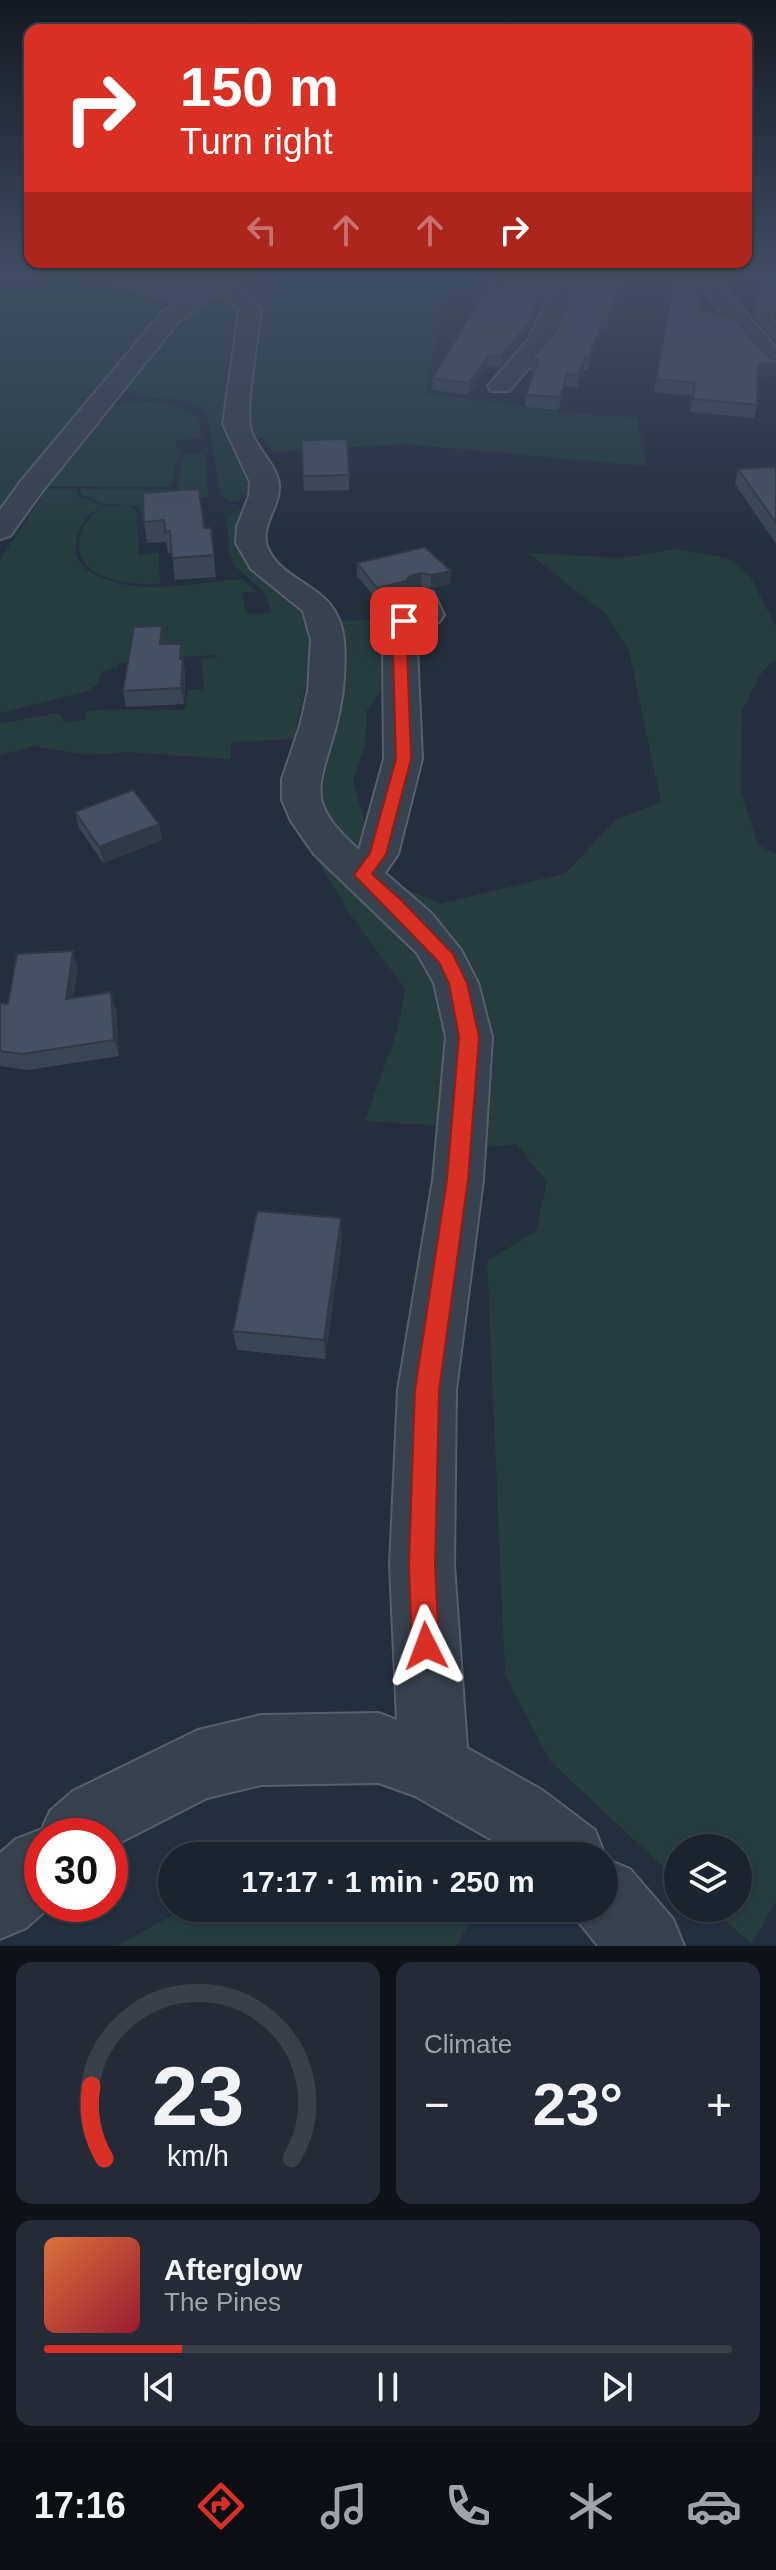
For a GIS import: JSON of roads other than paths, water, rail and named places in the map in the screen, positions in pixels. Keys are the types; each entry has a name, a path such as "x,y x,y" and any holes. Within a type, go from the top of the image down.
{"street":[{"path":"0,530 26,492 126,369"},
{"path":"243,369 236,424 239,439 262,472 266,486 250,533 251,544 271,574 315,604 326,628 328,662 322,701 318,725 298,779 299,794 323,841 406,915 446,959 458,983 469,1037 458,1180 427,1390 422,1565 434,1768"},
{"path":"500,386 515,369"},
{"path":"362,875 378,854 403,759 400,648 404,621 428,615 422,599"},
{"path":"96,1818 198,1765 261,1750 379,1748 434,1768 517,1815 551,1842"},
{"path":"0,1902 24,1881"},
{"path":"618,1912 646,1946"}]}
